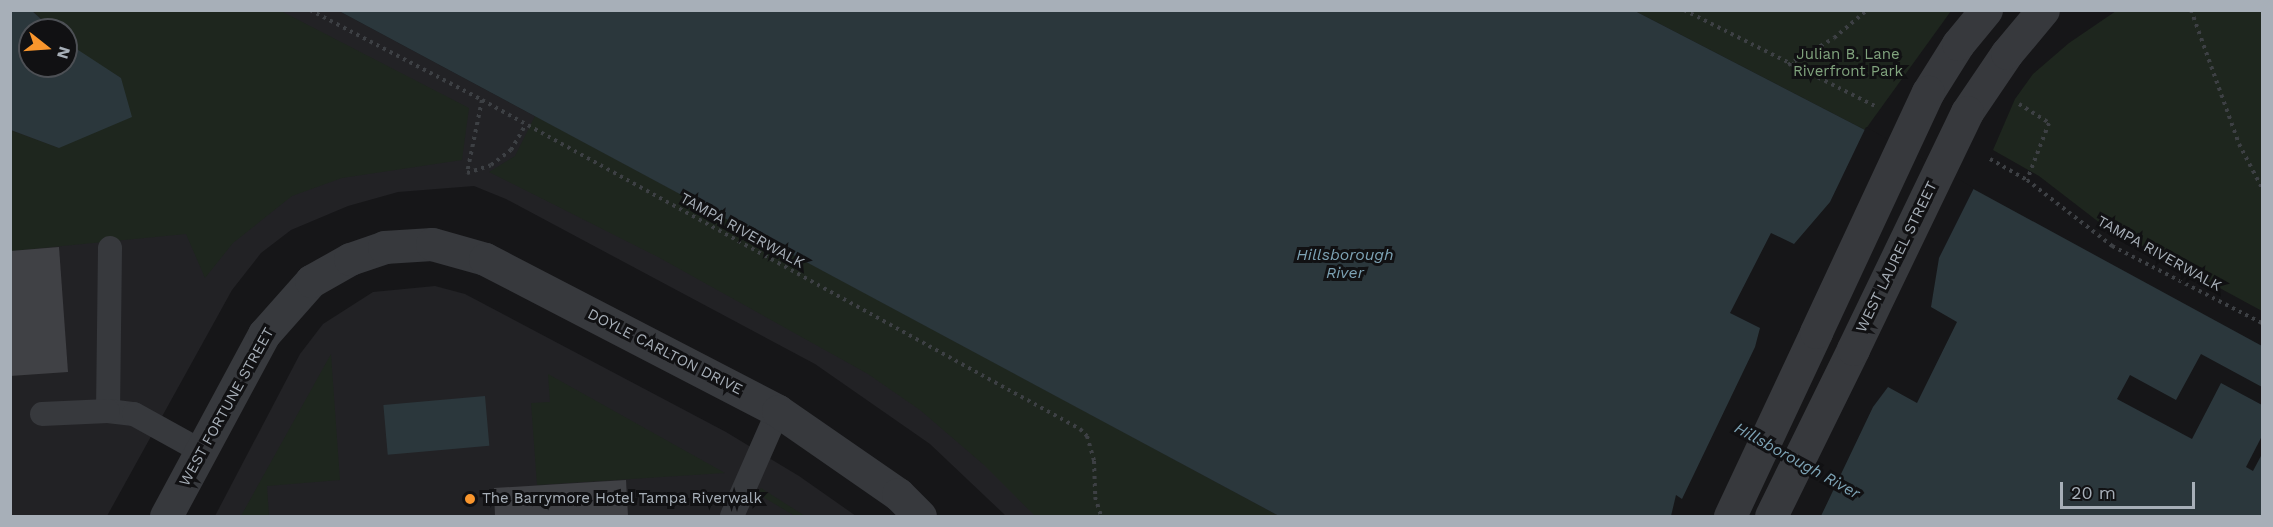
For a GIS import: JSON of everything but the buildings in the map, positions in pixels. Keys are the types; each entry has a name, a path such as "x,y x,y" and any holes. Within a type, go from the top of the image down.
{"street":[{"path":"1730,516 1928,92 1958,44 1986,10"},
{"name":"WEST LAUREL STREET","path":"1771,516 1967,112 2000,63 2043,10"},
{"name":"DOYLE CARLTON DRIVE","path":"384,247 432,244 486,259 778,411 898,494 920,516"},
{"name":"WEST FORTUNE STREET","path":"166,516 264,334 311,281 350,259 384,247"}],"lane":[{"path":"108,411 110,248"},
{"path":"42,414 108,411 134,414 201,451"},
{"path":"732,516 778,411"}],"path":[{"name":"TAMPA RIVERWALK","path":"310,10 482,100 525,126 1080,429 1091,447 1101,516"},
{"path":"1684,10 1788,65 1877,107"},
{"path":"1788,65 1834,38 1867,10"},
{"path":"2191,10 2239,144 2262,188"},
{"path":"482,100 467,173 491,165 511,150 525,126"},
{"path":"2016,102 2049,123 2027,180"},
{"name":"TAMPA RIVERWALK","path":"1990,159 2027,180 2112,246 2262,323"}],"shaded area":[{"path":"10,11 339,11 1279,516 1006,516 930,444 815,364 506,199 474,186 398,192 348,206 291,230 261,253 232,290 107,516 11,516"},
{"path":"435,286 465,294 726,432 799,476 856,516 215,516 300,354 323,324 373,292"}],"green space":[{"path":"32,10 281,11 469,108 462,160 342,178 292,196 233,243 205,278 186,234 11,251 10,130 59,148 121,78 78,52 78,18 40,18"},
{"name":"Julian B. Lane Riverfront Park","path":"1635,11 1951,11 1865,130"},
{"path":"2116,11 2262,11 2262,311 2100,223 2039,176 1993,150 2015,99 2033,74 2069,43"},
{"path":"535,116 1279,516 1035,516 984,465 920,410 868,374 658,257 489,172 515,156"},
{"path":"331,354 340,480 267,486 269,516 241,516"},
{"path":"548,374 725,473 537,485 531,403 550,402"},
{"path":"761,488 805,516 795,516 758,494"}],"water":[{"path":"10,11 32,11 40,18 18,18 18,78 78,78 78,50 121,78 132,117 59,148 11,130"},
{"name":"Hillsborough River","path":"339,11 1635,11 1865,130 2262,346 2262,516 1279,516"},
{"path":"485,396 489,446 388,455 383,405"}],"pier":[{"path":"1866,127 1974,188 1939,258 1931,307 1957,322 1917,403 1888,387 1873,407 1821,516 1671,516 1676,495 1682,499 1755,347 1760,328 1730,313 1771,233 1794,244 1830,202"},
{"path":"2201,354 2262,387 2262,405 2221,383 2192,439 2117,399 2130,375 2176,400"},
{"path":"2262,436 2262,454 2253,471 2246,467"}],"place":[{"name":"The Barrymore Hotel Tampa Riverwalk","path":"470,499"}]}
